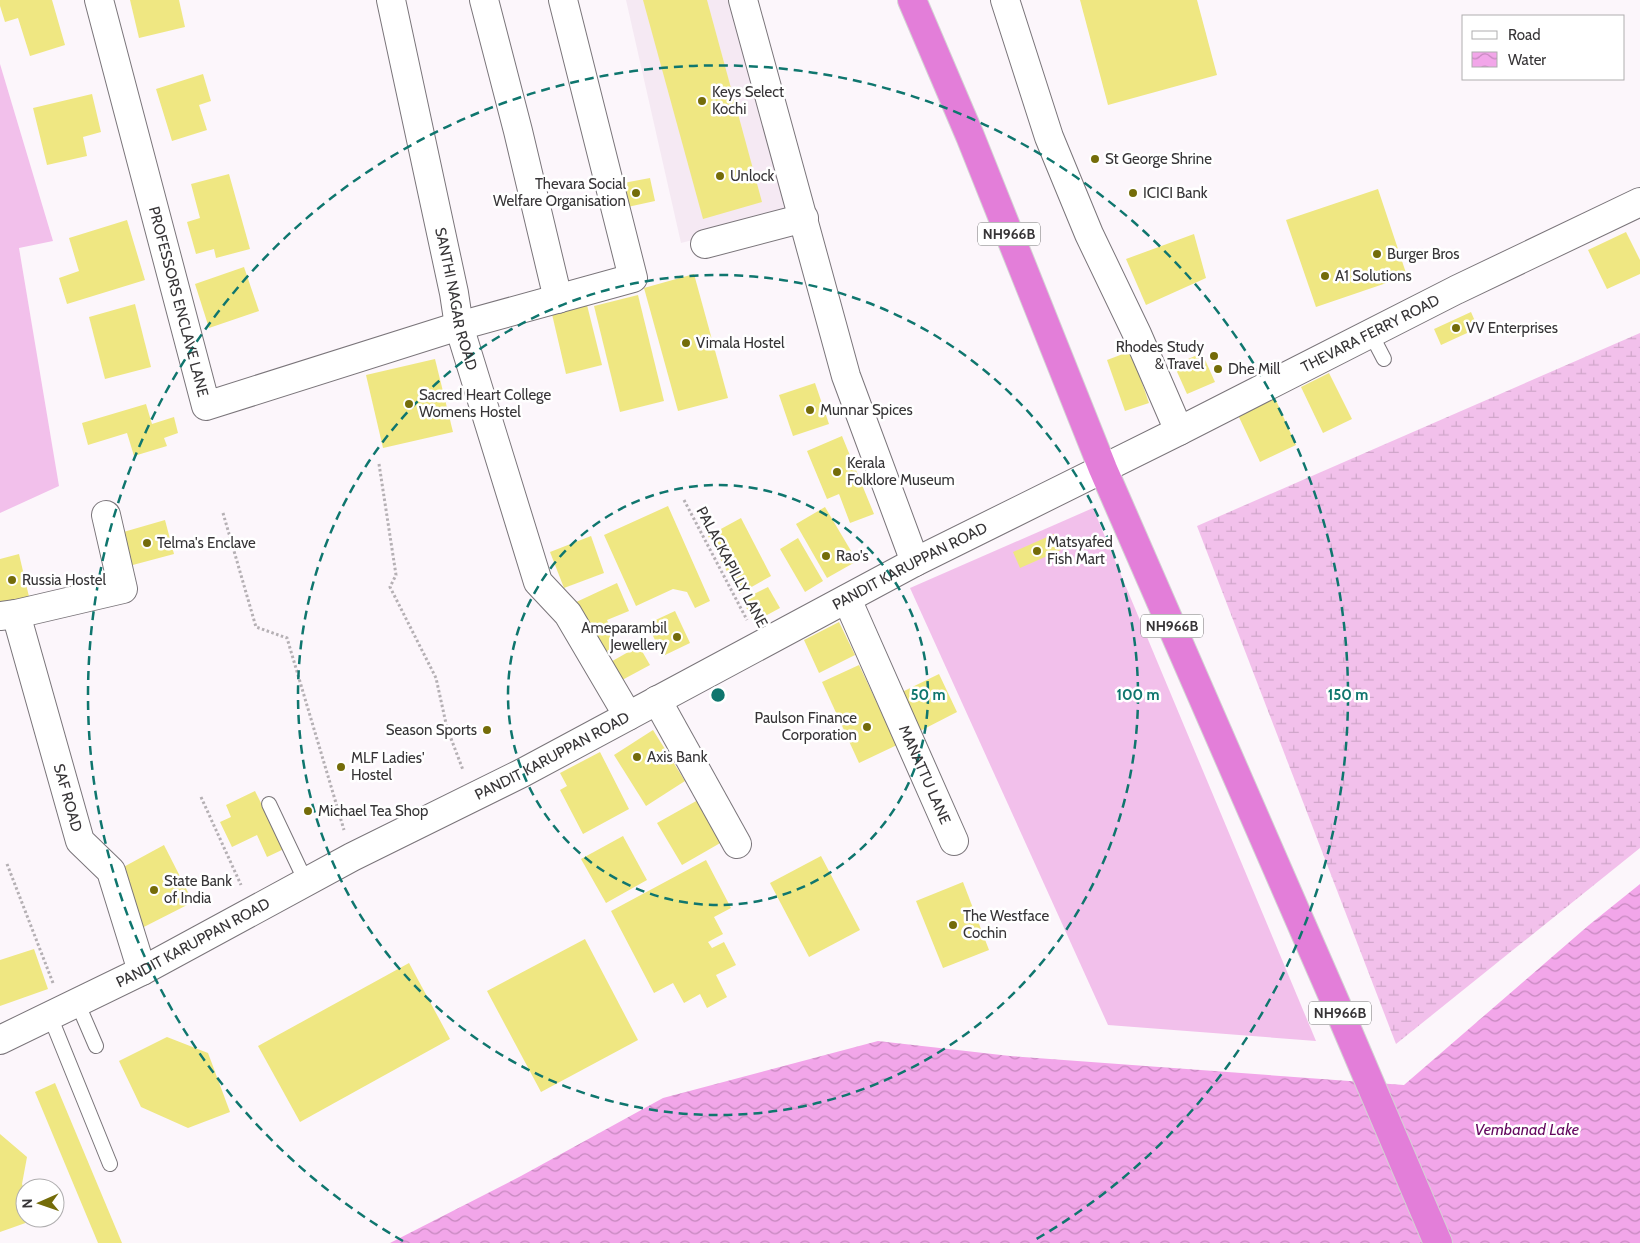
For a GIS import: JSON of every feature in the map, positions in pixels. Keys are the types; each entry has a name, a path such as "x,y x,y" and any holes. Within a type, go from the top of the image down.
{"highway":[{"name":"NH966B","path":"912,0 970,136 1103,469 1241,784 1438,1243"}],"street":[{"name":"PROFESSORS ENCLAVE LANE","path":"99,0 206,406 459,326"},
{"name":"SANTHI NAGAR ROAD","path":"391,0 454,293 459,326 538,582 568,614 628,716"},
{"path":"484,0 518,131 558,299"},
{"path":"459,326 633,278 563,0"},
{"path":"743,0 846,376 915,562"},
{"path":"1005,0 1053,146 1089,234 1137,334 1179,431"},
{"name":"THEVARA FERRY ROAD","path":"1103,469 1456,290 1640,202"},
{"path":"705,244 804,218"},
{"name":"PANDIT KARUPPAN ROAD","path":"0,1040 142,971 352,857 522,772 915,562 1103,469"},
{"path":"8,615 123,589 106,515"},
{"name":"MANATTU LANE","path":"848,599 954,841"},
{"name":"SAF ROAD","path":"8,615 80,841 110,871 142,971"},
{"path":"657,700 737,844"}],"lane":[{"path":"1371,334 1384,358"},
{"path":"270,804 306,882"},
{"path":"63,1009 96,1046"},
{"path":"63,1009 110,1164"}],"path":[{"path":"379,464 396,575 390,587 436,678 447,728 473,796"},
{"name":"PALACKAPILLY LANE","path":"684,500 760,645"},
{"path":"223,513 256,628 287,638 352,857"},
{"path":"201,797 253,911"},
{"path":"7,864 63,1009"}],"shaded area":[{"path":"626,0 730,0 789,215 681,243"}],"green space":[{"path":"0,64 53,241 19,248 59,486 0,513"},
{"path":"1640,333 1640,848 1396,1044 1197,526"},
{"path":"1093,508 1316,1041 1108,1025 910,588"}],"water":[{"name":"Vembanad Lake","path":"1640,884 1640,1243 390,1243 521,1176 663,1098 878,1041 1010,1056 1404,1085 1589,925"}],"building":[{"path":"0,0 52,0 65,45 30,56 18,18 5,22"},
{"path":"130,0 179,0 185,27 139,38"},
{"name":"Keys Select Kochi","path":"643,0 707,0 762,202 703,219"},
{"path":"1080,0 1197,0 1217,75 1108,105"},
{"path":"203,74 211,101 199,105 207,130 172,141 156,89"},
{"path":"92,94 101,132 83,137 87,156 47,165 33,108"},
{"path":"229,174 250,249 216,258 214,249 196,254 187,222 200,218 191,184"},
{"name":"Thevara Social Welfare Organisation","path":"650,178 655,201 623,208 618,184"},
{"path":"1378,189 1407,276 1316,307 1286,220"},
{"path":"127,220 145,280 67,304 59,278 79,271 69,238"},
{"path":"1626,232 1640,260 1640,274 1607,289 1588,250"},
{"path":"1194,234 1206,278 1146,305 1126,259"},
{"path":"244,267 259,311 209,328 195,284"},
{"name":"Vimala Hostel","path":"694,274 728,398 678,411 644,288"},
{"path":"638,295 664,401 620,412 594,306"},
{"path":"586,301 602,365 566,374 551,310"},
{"path":"135,304 151,367 105,379 89,317"},
{"name":"VV Enterprises","path":"1471,312 1478,328 1441,345 1434,329"},
{"path":"1131,351 1149,403 1125,411 1107,360"},
{"path":"1202,353 1215,382 1187,394 1174,365"},
{"name":"Sacred Heart College Womens Hostel","path":"435,359 453,432 383,448 366,375"},
{"path":"1329,373 1352,419 1323,433 1301,387"},
{"path":"815,383 829,424 793,436 779,395"},
{"path":"1275,398 1296,445 1260,462 1238,415"},
{"path":"146,404 152,424 174,417 178,433 164,438 167,446 134,456 127,433 88,445 82,423"},
{"name":"Kerala Folklore Museum","path":"842,436 874,514 850,523 839,494 827,499 807,451"},
{"path":"668,506 710,601 695,608 687,592 673,589 636,606 604,535"},
{"path":"825,507 857,561 827,578 796,524"},
{"path":"741,518 771,576 739,594 708,536"},
{"name":"Telma's Enclave","path":"165,520 174,554 129,566 120,533"},
{"name":"Matsyafed Fish Mart","path":"1054,534 1061,550 1020,568 1013,552"},
{"path":"591,536 604,573 564,588 550,552"},
{"path":"798,538 823,581 805,592 780,549"},
{"name":"Russia Hostel","path":"19,554 30,601 0,608 0,559"},
{"path":"617,583 629,611 607,620 619,649 601,657 572,604"},
{"path":"768,587 780,608 754,622 742,600"},
{"path":"675,611 690,643 663,656 647,624"},
{"path":"839,622 855,655 819,673 804,640"},
{"path":"639,646 650,665 624,679 614,678 607,664"},
{"path":"859,665 897,745 859,763 822,682"},
{"path":"939,674 957,712 920,731 902,692"},
{"path":"653,730 685,781 646,806 614,755"},
{"path":"600,752 629,809 583,834 560,790 567,786 560,773"},
{"path":"255,791 284,849 267,857 257,835 232,847 220,822 231,817 226,805"},
{"path":"698,800 722,842 682,865 657,823"},
{"path":"623,836 647,880 606,903 581,859"},
{"path":"164,845 193,902 136,931 118,870"},
{"path":"821,856 860,930 809,957 770,883"},
{"path":"706,860 731,908 714,917 723,934 708,942 712,948 724,942 736,965 716,975 727,997 707,1008 700,994 684,1003 673,983 654,993 611,911"},
{"name":"The Westface Cochin","path":"963,882 989,950 943,968 916,901"},
{"path":"585,939 638,1040 541,1092 487,991"},
{"path":"34,949 48,989 0,1006 0,960"},
{"path":"409,963 450,1039 300,1122 258,1046"},
{"path":"167,1037 208,1053 230,1112 188,1128 141,1107 119,1061"},
{"path":"55,1083 122,1243 98,1243 35,1092"},
{"path":"0,1134 27,1157 23,1178 15,1178 15,1227 0,1232"}],"place":[{"name":"Keys Select Kochi","path":"702,101"},
{"name":"St George Shrine","path":"1095,159"},
{"name":"Unlock","path":"720,176"},
{"name":"Thevara Social Welfare Organisation","path":"636,193"},
{"name":"ICICI Bank","path":"1133,193"},
{"name":"Burger Bros","path":"1377,254"},
{"name":"A1 Solutions","path":"1325,276"},
{"name":"VV Enterprises","path":"1456,328"},
{"name":"Vimala Hostel","path":"686,343"},
{"name":"Rhodes Study & Travel","path":"1214,356"},
{"name":"Dhe Mill","path":"1218,369"},
{"name":"Sacred Heart College Womens Hostel","path":"409,404"},
{"name":"Munnar Spices","path":"810,410"},
{"name":"Kerala Folklore Museum","path":"837,472"},
{"name":"Telma's Enclave","path":"147,543"},
{"name":"Matsyafed Fish Mart","path":"1037,551"},
{"name":"Rao's","path":"826,556"},
{"name":"Russia Hostel","path":"12,580"},
{"name":"Ameparambil Jewellery","path":"677,637"},
{"name":"Paulson Finance Corporation","path":"867,727"},
{"name":"Season Sports","path":"487,730"},
{"name":"Axis Bank","path":"637,757"},
{"name":"MLF Ladies' Hostel","path":"341,767"},
{"name":"Michael Tea Shop","path":"308,811"},
{"name":"State Bank of India","path":"154,890"},
{"name":"The Westface Cochin","path":"953,925"}]}
